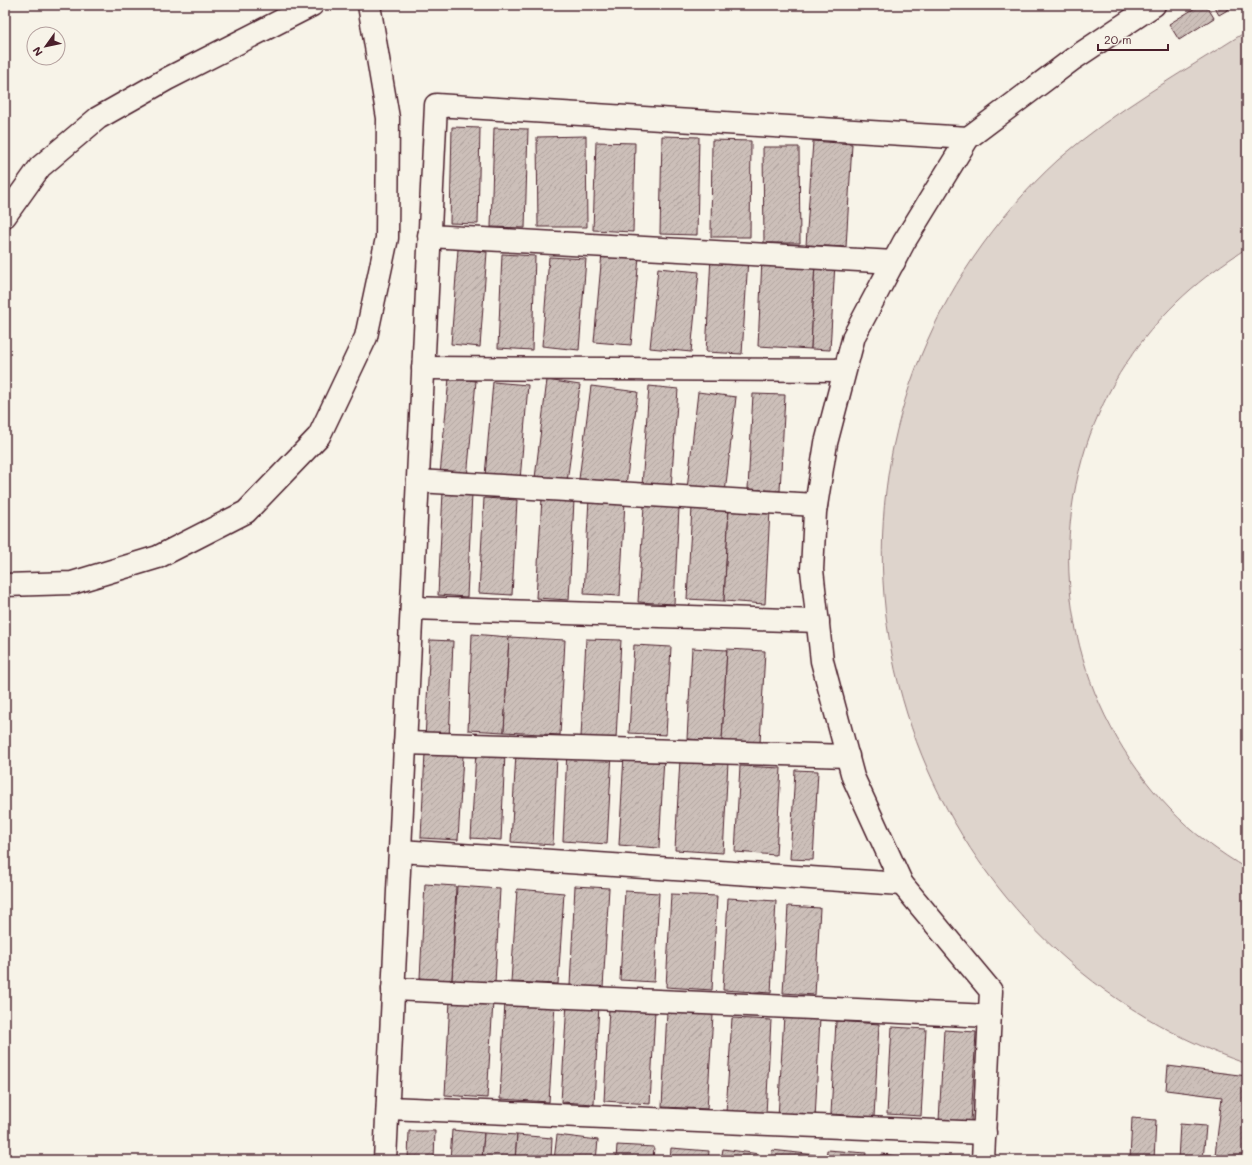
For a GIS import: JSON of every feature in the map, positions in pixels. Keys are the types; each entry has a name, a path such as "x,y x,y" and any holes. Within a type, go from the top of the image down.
{"street":[{"path":"5,216 40,167 98,118 167,79 312,5"},
{"path":"5,585 72,582 158,557 246,512 319,436 366,337 387,238 388,118 369,5"},
{"path":"983,1160 992,990 902,884 853,777 822,661 812,570 816,505 826,443 854,336 894,262 968,138 1072,59 1154,5"},
{"path":"385,1160 436,105 968,138"},
{"path":"429,236 894,262"},
{"path":"423,368 844,370"},
{"path":"418,481 816,505"},
{"path":"412,608 818,621"},
{"path":"405,743 848,756"},
{"path":"400,851 902,884"},
{"path":"393,989 990,1016"},
{"path":"388,1108 985,1133"}],"shaded area":[{"path":"1247,31 1247,248 1198,283 1170,309 1144,338 1125,364 1103,404 1090,435 1076,484 1069,534 1070,584 1077,634 1091,681 1111,727 1137,770 1178,818 1206,842 1247,869 1247,1064 1132,1009 1036,931 962,836 911,727 885,611 886,490 915,371 974,257 993,231 1024,194 1058,160 1126,108"}],"building":[{"path":"1200,5 1206,5 1214,18 1179,40 1169,24"},
{"path":"1213,5 1236,5 1219,15"},
{"path":"452,127 480,128 478,224 450,223"},
{"path":"494,128 528,129 525,228 491,227"},
{"path":"586,136 587,227 538,227 537,137"},
{"path":"662,136 699,137 697,235 660,234"},
{"path":"712,140 751,141 750,237 711,237"},
{"path":"813,141 852,144 846,247 806,245"},
{"path":"596,142 635,143 633,232 593,230"},
{"path":"763,147 799,147 800,243 764,243"},
{"path":"458,249 487,252 480,347 451,344"},
{"path":"602,253 639,257 631,345 594,342"},
{"path":"502,254 535,256 532,350 498,348"},
{"path":"711,256 748,258 742,354 706,352"},
{"path":"549,257 586,259 579,350 542,346"},
{"path":"762,259 815,262 811,349 758,346"},
{"path":"815,262 835,263 830,350 811,349"},
{"path":"658,268 699,272 691,352 650,348"},
{"path":"449,378 476,381 467,478 440,475"},
{"path":"547,380 580,385 567,482 535,478"},
{"path":"493,382 528,385 520,480 485,476"},
{"path":"591,386 638,392 626,485 579,479"},
{"path":"649,386 678,389 671,488 642,486"},
{"path":"698,392 736,397 725,493 687,489"},
{"path":"753,394 785,395 780,491 748,489"},
{"path":"443,492 472,494 467,597 438,595"},
{"path":"484,498 517,500 512,595 479,593"},
{"path":"542,498 574,500 569,600 536,598"},
{"path":"589,498 625,501 620,596 584,594"},
{"path":"644,506 679,508 674,604 638,602"},
{"path":"692,507 729,509 724,601 687,599"},
{"path":"729,509 770,510 765,604 724,601"},
{"path":"472,634 509,637 504,732 468,730"},
{"path":"509,637 565,640 560,735 504,732"},
{"path":"586,639 621,640 616,739 581,737"},
{"path":"430,640 453,641 449,741 425,740"},
{"path":"634,645 671,647 666,735 629,733"},
{"path":"692,648 727,650 722,741 687,739"},
{"path":"727,649 765,651 760,743 722,741"},
{"path":"567,750 612,753 607,844 563,841"},
{"path":"476,751 505,753 501,840 471,838"},
{"path":"425,753 463,756 458,840 421,838"},
{"path":"516,753 557,756 553,845 511,842"},
{"path":"624,755 664,757 659,848 619,845"},
{"path":"680,759 728,762 723,853 675,850"},
{"path":"740,766 781,768 776,855 735,852"},
{"path":"795,770 818,771 813,860 790,859"},
{"path":"425,884 456,886 452,981 420,978"},
{"path":"457,886 500,889 495,983 452,981"},
{"path":"575,886 609,888 603,988 570,986"},
{"path":"517,889 564,893 558,984 511,982"},
{"path":"625,891 659,893 654,982 620,980"},
{"path":"671,894 717,896 712,990 666,987"},
{"path":"728,898 776,901 771,993 723,990"},
{"path":"788,906 820,908 815,995 783,993"},
{"path":"450,1000 493,1002 487,1098 445,1095"},
{"path":"505,1001 555,1004 549,1102 500,1099"},
{"path":"567,1002 599,1004 594,1104 561,1102"},
{"path":"609,1008 655,1011 650,1104 604,1101"},
{"path":"667,1012 713,1015 707,1109 662,1107"},
{"path":"784,1015 820,1017 815,1120 778,1118"},
{"path":"732,1018 771,1020 766,1114 726,1112"},
{"path":"836,1021 879,1024 874,1117 831,1114"},
{"path":"892,1027 926,1029 921,1116 887,1114"},
{"path":"944,1030 976,1032 971,1122 939,1121"},
{"path":"1168,1066 1247,1076 1247,1122 1243,1158 1215,1155 1222,1097 1166,1090"},
{"path":"1132,1118 1156,1120 1154,1160 1130,1160"},
{"path":"1180,1124 1206,1126 1203,1160 1178,1160"},
{"path":"452,1130 484,1133 482,1160 450,1160"},
{"path":"409,1131 435,1131 434,1160 408,1160"},
{"path":"484,1133 517,1135 515,1160 482,1160"},
{"path":"517,1135 552,1138 551,1160 515,1160"},
{"path":"557,1135 598,1140 596,1160 554,1160"},
{"path":"617,1145 654,1147 653,1160 616,1160"},
{"path":"671,1148 709,1151 708,1160 670,1160"},
{"path":"723,1149 759,1154 759,1160 721,1160"},
{"path":"772,1150 816,1155 816,1160 771,1160"},
{"path":"827,1150 866,1153 865,1160 826,1160"},
{"path":"882,1154 918,1159 918,1160 881,1160"},
{"path":"944,1156 964,1157 964,1160 944,1160"}]}
